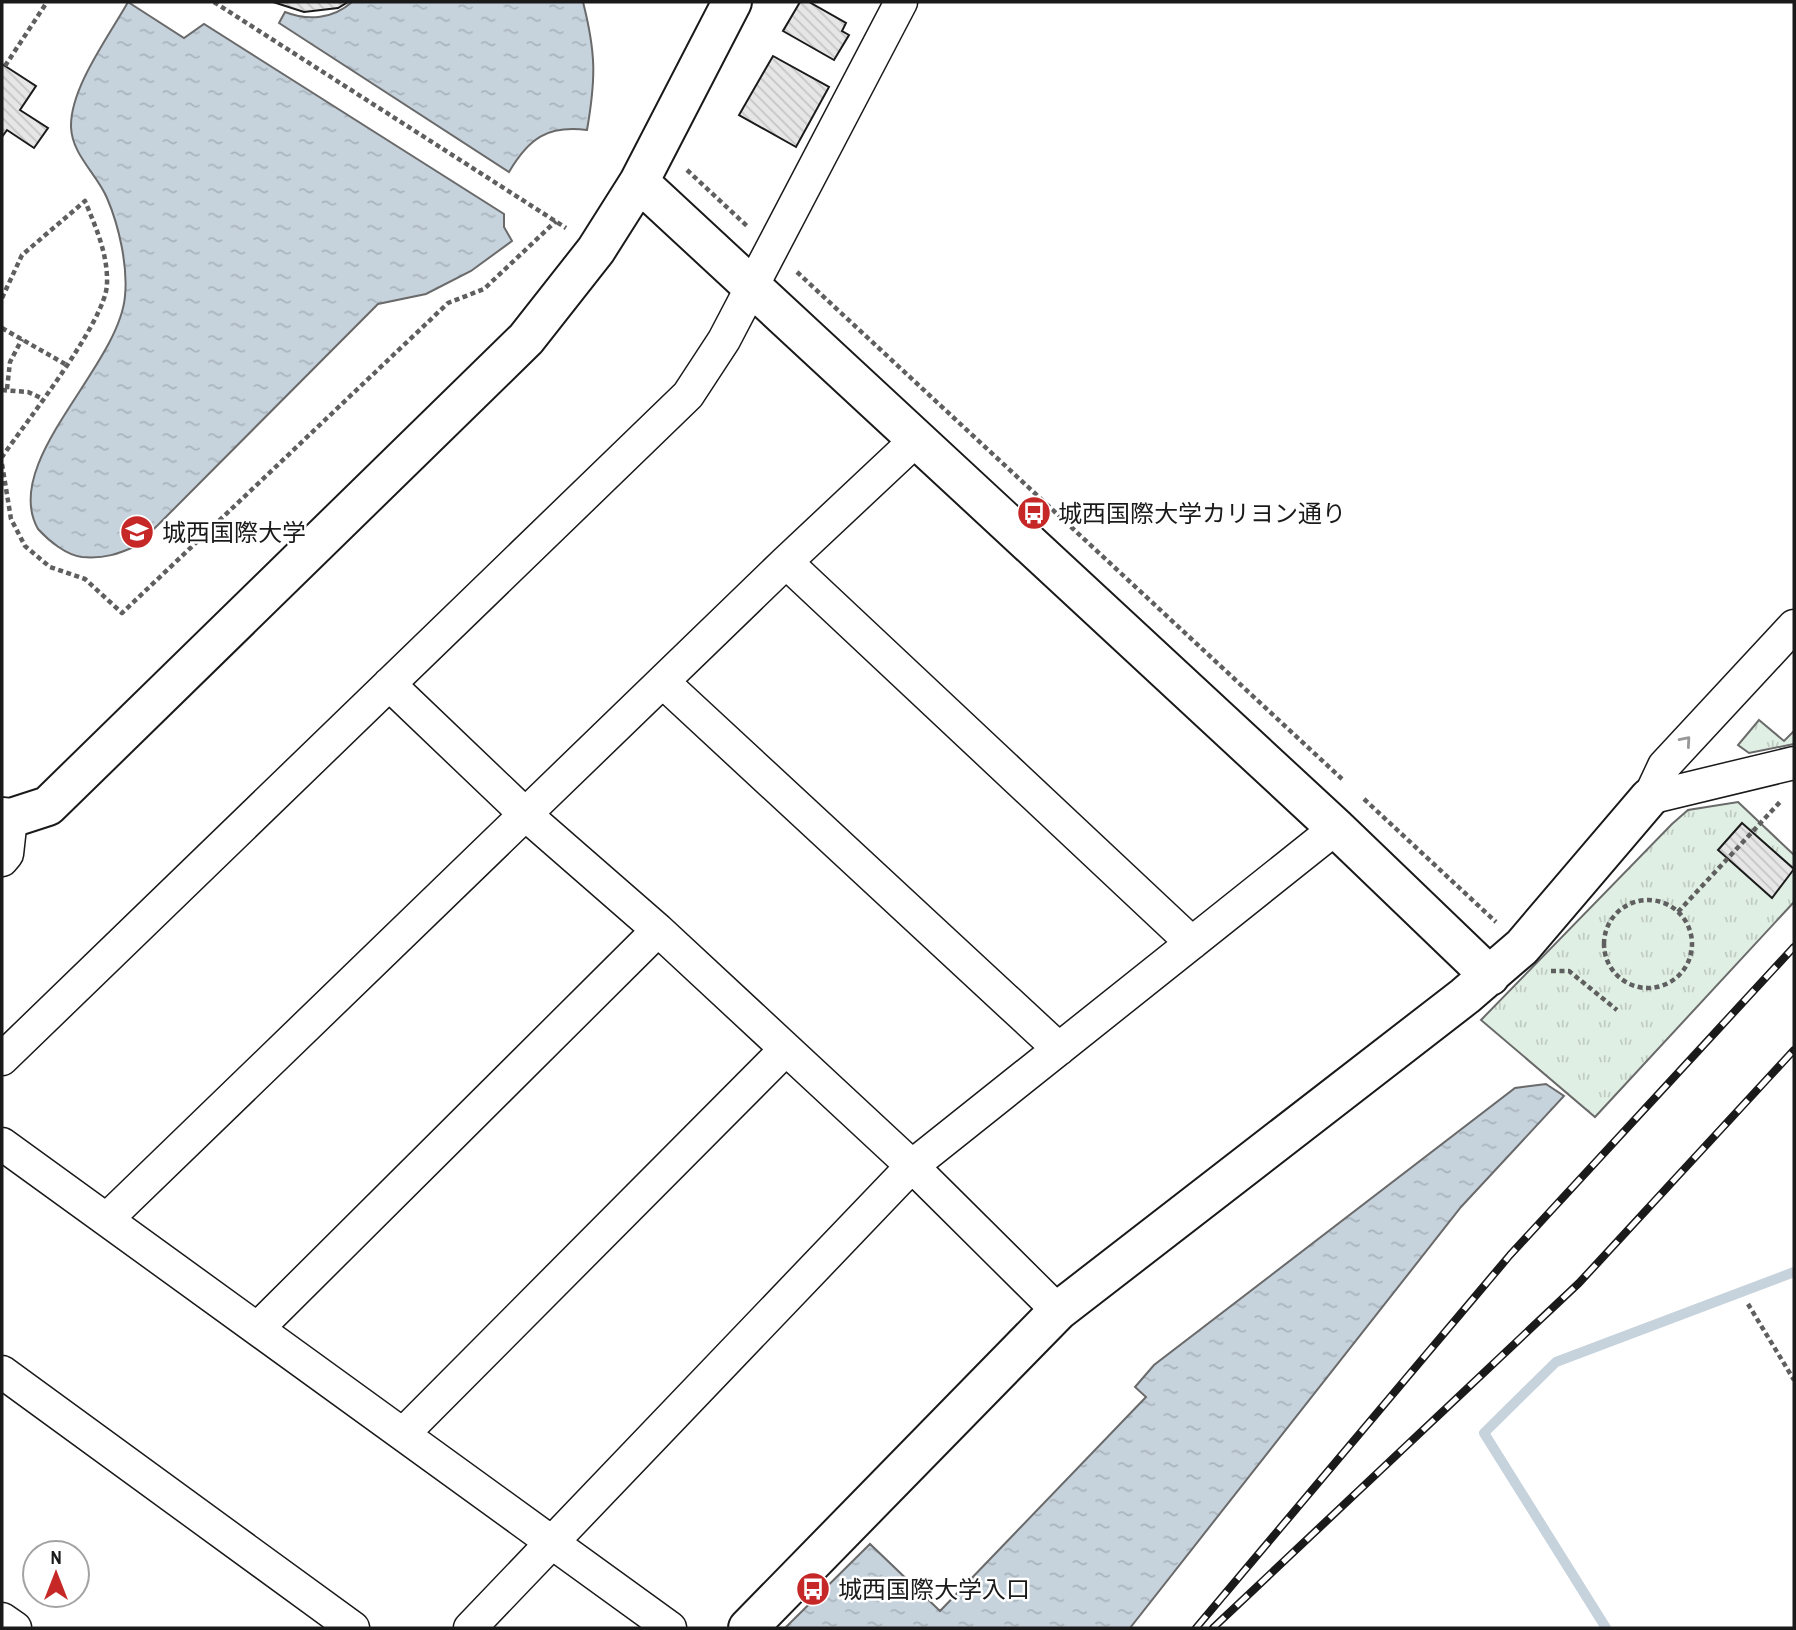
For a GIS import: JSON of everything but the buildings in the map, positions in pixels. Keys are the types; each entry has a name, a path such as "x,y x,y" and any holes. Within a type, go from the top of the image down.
{"street":[{"path":"2,860 7,854 6,818 47,806 526,339 596,250 639,182 732,2"},
{"path":"2,1059 688,396 708,369 901,2"},
{"path":"639,182 1336,828 1490,976"},
{"path":"108,1218 786,562 917,439"},
{"path":"786,562 1192,943"},
{"path":"748,1628 1058,1311 1490,976 1522,947 1649,798 1664,766 1794,626"},
{"path":"663,681 1059,1049"},
{"path":"389,684 525,814 657,930 912,1166 1058,1311"},
{"path":"1649,798 1794,763"},
{"path":"470,1628 912,1166 1336,828"},
{"path":"258,1328 657,930"},
{"path":"402,1434 786,1049"},
{"path":"2,1144 108,1218 670,1628"},
{"path":"2,1372 353,1628"},
{"path":"2,1619 15,1628"}],"path":[{"path":"5,66 47,2"},
{"path":"214,2 576,234"},
{"path":"2,298 22,255 85,201 105,251 107,286 97,316 2,457"},
{"path":"2,464 11,519 25,546 50,567 85,579 122,613 448,303 484,289 555,222"},
{"path":"2,328 65,364"},
{"path":"22,339 10,362 5,390 42,398"},
{"path":"1678,912 1780,802 1787,800"},
{"path":"1640,901 1667,904 1678,912 1692,936 1692,949 1680,974 1669,982 1650,987 1629,983 1618,976 1609,965 1605,938 1616,914 1640,901"},
{"path":"1748,1304 1794,1380"}],"green space":[{"path":"1759,720 1784,741 1794,731 1794,744 1749,753 1738,745"},
{"path":"1738,802 1794,855 1794,902 1595,1117 1481,1020 1688,810"}],"water":[{"path":"128,2 184,38 204,24 504,214 504,227 512,241 471,271 426,294 378,304 138,545 111,555 82,557 58,547 38,529 31,503 35,474 47,445 104,353 118,324 125,296 124,259 115,221 103,189 76,147 71,127 72,112 84,79"},
{"path":"352,2 583,2 593,66 587,130 561,130 541,136 524,150 509,172 279,23 285,12 302,17 320,17 337,12"},
{"path":"1546,1084 1564,1096 1461,1207 1130,1628 785,1628 870,1544 940,1611 1146,1397 1135,1387 1154,1365 1515,1088"}],"waterway":[{"path":"1606,1628 1484,1433 1556,1362 1794,1272"}],"railway":[{"path":"1196,1628 1510,1255 1794,947"},
{"path":"1213,1628 1579,1283 1794,1050"}],"place":[{"name":"城西国際大学カリヨン通り","path":"1034,513"},
{"name":"城西国際大学","path":"137,532"},
{"name":"城西国際大学入口","path":"813,1589"}]}
